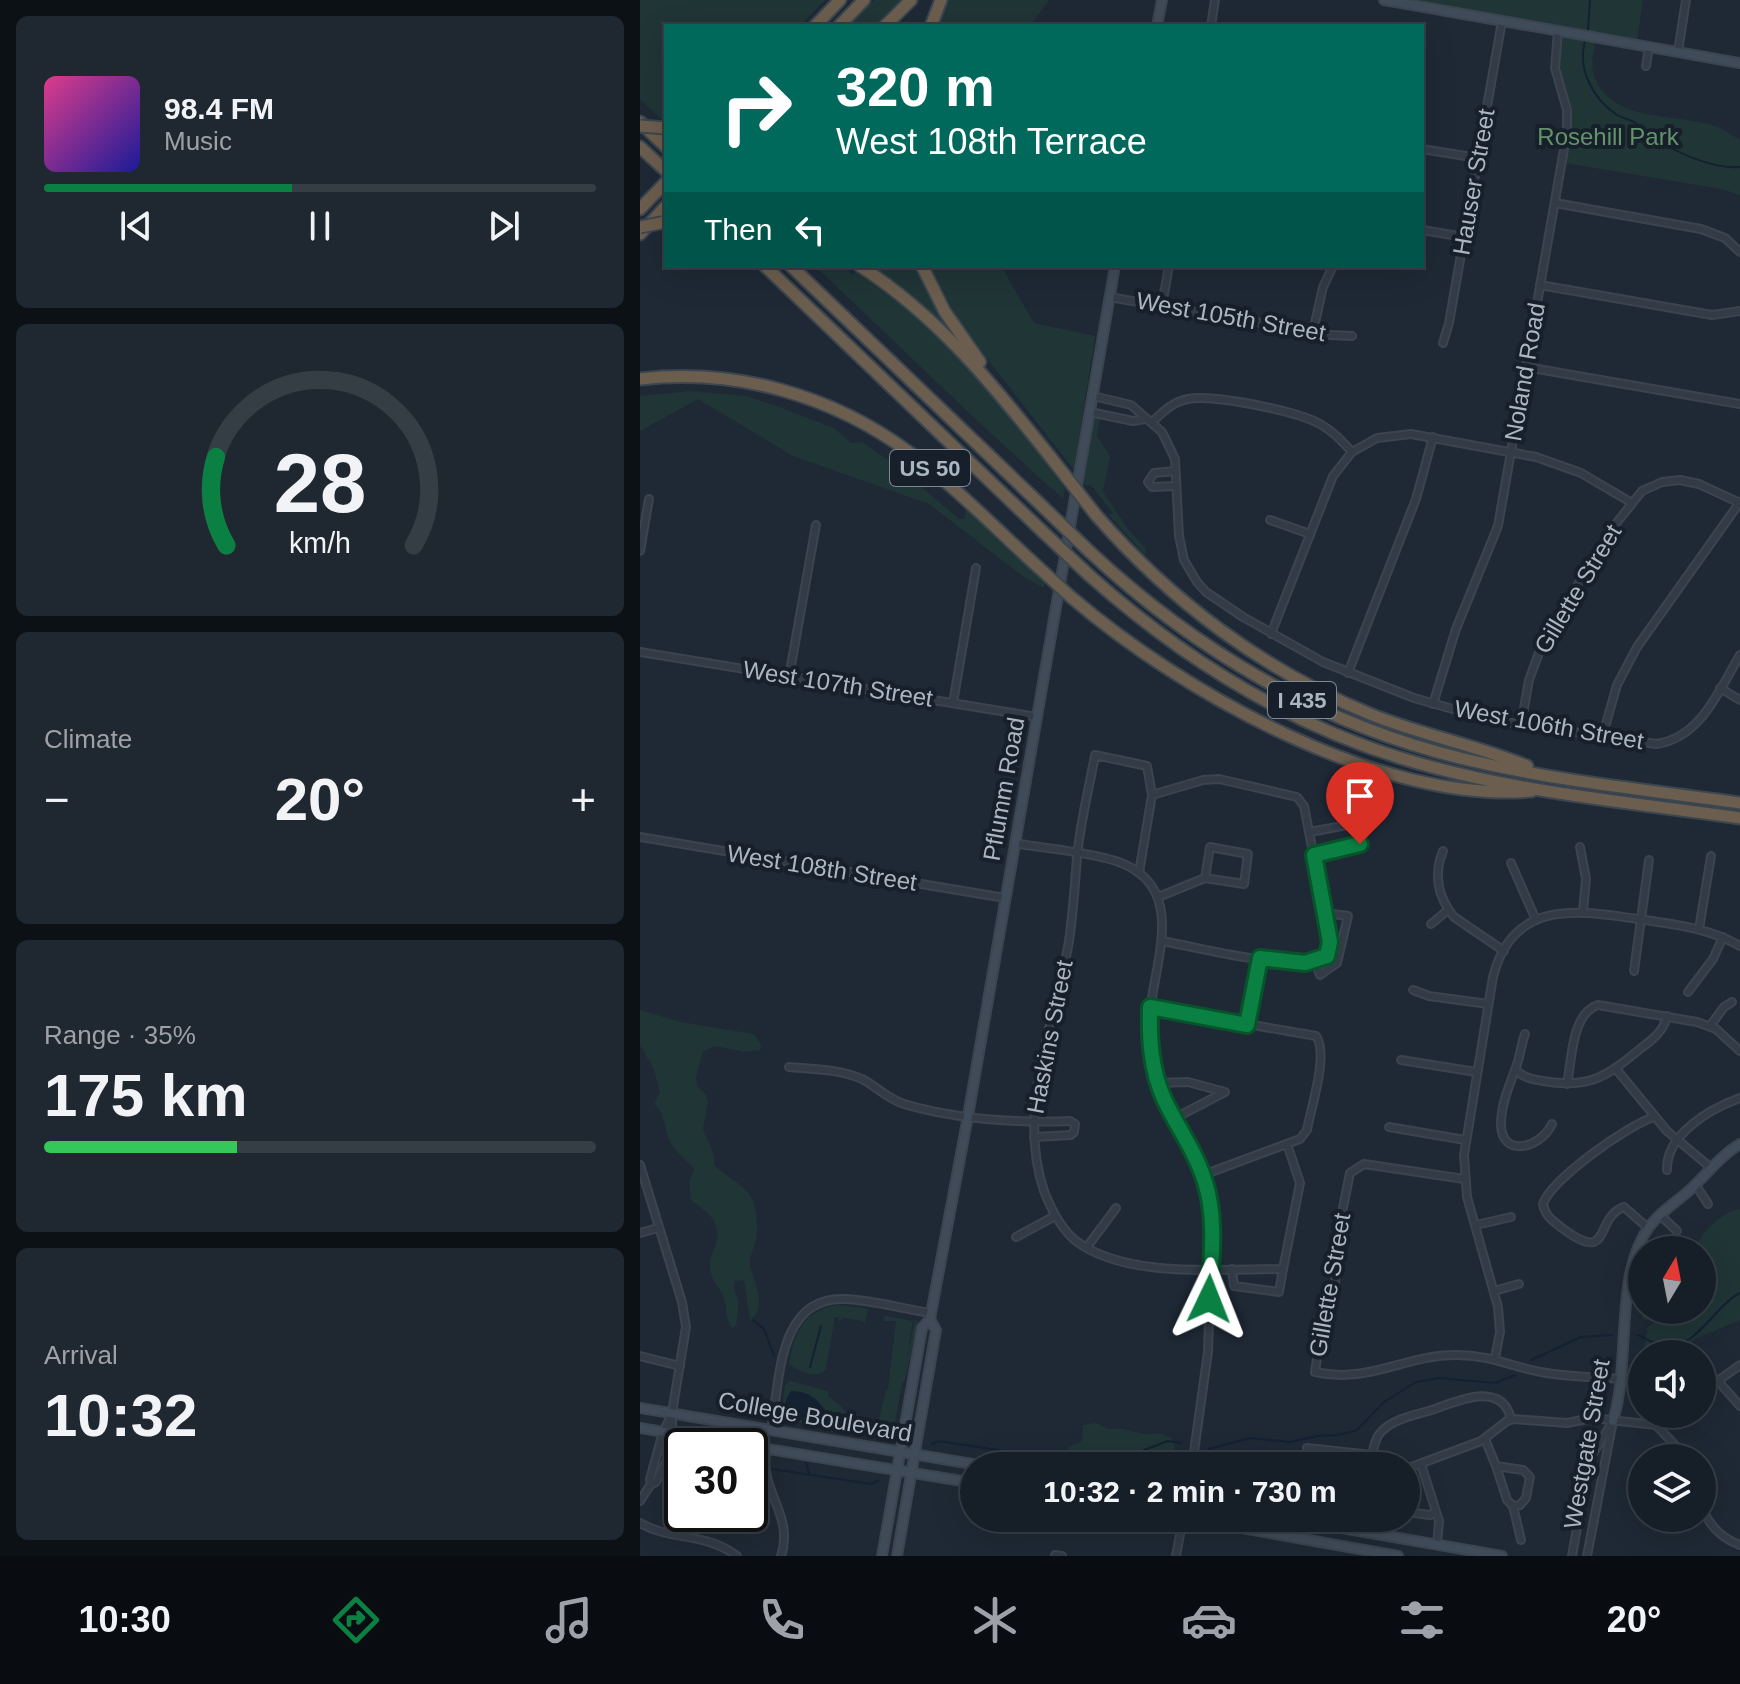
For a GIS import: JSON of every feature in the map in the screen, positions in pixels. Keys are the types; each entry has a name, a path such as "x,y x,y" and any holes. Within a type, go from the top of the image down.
{"highway":[{"path":"817,24 840,0"},
{"path":"841,24 864,0"},
{"path":"887,24 911,0"},
{"path":"932,24 941,0"},
{"path":"640,124 664,128"},
{"path":"640,124 662,143"},
{"path":"643,149 664,169"},
{"path":"640,209 664,184"},
{"path":"640,234 664,208"},
{"path":"640,227 664,222"},
{"name":"I 435","path":"767,268 1090,576 1181,650 1225,678 1339,736 1451,772 1548,790 1740,818"},
{"name":"I 435","path":"793,268 1120,581 1189,634 1294,697 1362,727 1432,751 1549,776 1740,803"},
{"path":"863,268 918,310 961,350 1000,393 1123,546 1171,592 1234,640 1271,663 1369,713 1549,776"},
{"path":"923,268 945,312 1000,393"},
{"name":"US 50","path":"640,379 691,376 743,380 803,397 844,413 924,463 1071,597 1142,653 1261,722 1316,747 1389,772 1447,787 1512,793 1548,790"}],"main road":[{"path":"1157,24 1162,0"},
{"path":"1384,0 1740,63"},
{"name":"Pflumm Road","path":"882,1556 922,1328 931,1316 968,1116 1115,268"},
{"name":"Westgate Street","path":"1644,1236 1660,1215 1710,1167 1740,1144"},
{"name":"Westgate Street","path":"1613,1421 1620,1398 1628,1305"},
{"name":"Pflumm Road","path":"897,1556 936,1330 931,1316"},
{"name":"College Boulevard","path":"640,1408 960,1462"},
{"name":"College Boulevard","path":"640,1428 664,1431"},
{"name":"College Boulevard","path":"768,1449 960,1481"},
{"path":"1263,1532 1398,1556"},
{"path":"1363,1532 1502,1556"}],"street":[{"path":"1212,24 1215,0"},
{"path":"1678,52 1686,0"},
{"name":"Hauser Street","path":"1443,343 1502,21"},
{"name":"Noland Road","path":"1433,704 1456,629 1494,542 1511,451 1568,123 1566,104 1555,68 1558,31"},
{"path":"1646,66 1649,47"},
{"path":"1424,149 1478,158"},
{"path":"1555,203 1701,229 1725,238 1740,251"},
{"path":"1425,231 1464,237"},
{"path":"1162,305 1169,268"},
{"path":"1313,332 1323,287 1332,268"},
{"path":"1540,285 1712,315 1740,311"},
{"name":"West 105th Street","path":"1109,297 1352,336"},
{"path":"1526,367 1740,404"},
{"name":"West 106th Street","path":"1093,396 1137,408 1162,432 1173,450 1181,548 1189,571 1206,592 1271,634 1348,673 1433,704 1521,725 1646,744 1675,739 1699,722 1740,655"},
{"path":"1090,412 1133,421 1149,421 1179,401 1210,398 1307,418 1330,431 1352,452"},
{"path":"1271,634 1333,476 1352,452 1371,441 1391,435 1433,437 1536,457 1581,473 1632,503 1652,485 1674,480 1699,484 1740,503 1637,647 1617,685 1602,738"},
{"path":"1348,673 1416,499 1433,437"},
{"path":"1175,471 1154,473 1148,482 1152,487 1176,486"},
{"path":"640,551 649,499"},
{"name":"Gillette Street","path":"1521,725 1529,680 1544,639 1632,503"},
{"path":"1270,520 1310,534"},
{"path":"789,677 816,525"},
{"path":"953,703 976,568"},
{"name":"West 107th Street","path":"640,652 1037,717"},
{"path":"1720,688 1740,700"},
{"name":"Haskins Street","path":"1055,1216 1041,1180 1032,1122 1069,941 1077,854 1095,755 1147,766 1152,795"},
{"path":"1139,873 1152,795 1203,780 1219,779 1297,797 1304,806 1330,942 1327,956 1315,962 1282,962 1162,941"},
{"path":"1310,832 1358,823 1360,844 1314,855"},
{"name":"West 108th Street","path":"640,837 1005,898"},
{"path":"1014,843 1118,862 1139,873 1158,897 1163,915 1162,941 1150,1007 1150,1047 1158,1083 1203,1175 1212,1223 1208,1352 1194,1452"},
{"path":"1158,897 1205,878 1244,884 1248,854 1210,847 1205,878"},
{"path":"1580,847 1586,879 1583,911"},
{"path":"1443,851 1437,880 1448,910 1504,951"},
{"path":"1699,929 1711,856"},
{"path":"1634,971 1649,860"},
{"path":"1511,863 1536,920"},
{"path":"1431,924 1448,910"},
{"path":"1621,1379 1545,1373 1495,1358 1500,1320 1464,1179 1465,1140 1492,981 1504,951 1519,932 1536,920 1556,913 1583,911 1699,929 1740,946"},
{"path":"1315,962 1320,975 1337,963 1348,916 1325,913"},
{"path":"1688,992 1713,959 1723,937"},
{"path":"1247,1025 1260,958"},
{"path":"1413,990 1429,996 1488,1004"},
{"path":"1710,1026 1724,1007 1732,1002"},
{"path":"1567,1084 1581,1017 1590,1007 1598,1005 1710,1026 1721,1032 1740,1051"},
{"path":"1150,1007 1316,1036 1322,1044 1307,1130 1300,1139 1203,1175"},
{"path":"1515,1070 1525,1078 1583,1083 1616,1069 1660,1031 1667,1016"},
{"path":"1525,1034 1502,1112 1503,1135 1513,1144 1527,1146 1543,1138 1552,1124"},
{"path":"1401,1060 1476,1072"},
{"path":"789,1067 837,1072 862,1080 901,1103 997,1121 1070,1121 1076,1128 1071,1135 1034,1137"},
{"path":"1616,1069 1654,1117 1710,1167"},
{"path":"1158,1083 1188,1082 1225,1092 1175,1118"},
{"path":"1667,1170 1668,1153 1678,1141 1714,1108 1740,1098"},
{"path":"1648,1228 1624,1207 1617,1210 1599,1239 1591,1243 1583,1242 1549,1217 1543,1204 1553,1187 1615,1137 1628,1127 1654,1117"},
{"path":"1389,1127 1465,1140"},
{"path":"1232,1269 1234,1286 1279,1292 1300,1183 1287,1144"},
{"name":"Gillette Street","path":"1464,1179 1364,1164 1350,1173 1339,1227 1335,1286 1320,1339 1315,1372 1357,1375 1450,1355 1495,1358"},
{"path":"640,1165 684,1315 685,1338 669,1428"},
{"path":"1695,1184 1708,1204"},
{"path":"1087,1247 1116,1208"},
{"path":"1660,1215 1677,1231"},
{"path":"1016,1237 1055,1216 1072,1237 1087,1247 1107,1257 1140,1265 1283,1269"},
{"path":"1476,1225 1511,1217"},
{"path":"640,1233 658,1228"},
{"path":"1494,1291 1519,1284"},
{"path":"771,1430 790,1331 804,1312 815,1305 849,1299 931,1316"},
{"path":"640,1356 680,1366"},
{"path":"1740,1365 1718,1381 1740,1406"},
{"path":"1373,1452 1376,1439 1393,1422 1469,1397 1483,1395 1500,1400 1508,1409 1511,1419"},
{"path":"1437,1545 1439,1521 1421,1464 1485,1439 1511,1419 1567,1423 1592,1418 1628,1422"},
{"path":"1572,1556 1589,1460 1613,1421"},
{"name":"Westgate Street","path":"1587,1556 1613,1421"},
{"path":"1659,1428 1674,1444"},
{"path":"1485,1439 1507,1500 1513,1506 1521,1540"},
{"path":"640,1501 651,1484 650,1479 664,1442"},
{"path":"1307,1448 1344,1452"},
{"path":"1496,1466 1523,1470 1530,1477 1524,1502 1513,1506"},
{"path":"768,1483 784,1525 781,1556"},
{"path":"1420,1514 1436,1512"},
{"path":"640,1523 657,1531 711,1541 737,1556"},
{"path":"1716,1530 1740,1545"},
{"path":"1176,1556 1182,1532"}],"green space":[{"path":"640,0 825,0 802,24 664,24 664,122 640,99"},
{"path":"874,0 905,0 881,24 851,24"},
{"path":"947,0 1049,0 1031,24 937,24"},
{"path":"1411,0 1643,0 1637,41"},
{"name":"Rosehill Park","path":"1566,36 1595,42 1593,73 1601,90 1614,101 1646,114 1718,127 1740,140 1740,195 1721,189 1565,163 1571,113 1560,74 1560,41"},
{"path":"817,268 846,268 852,275 856,272 934,333 986,389 1034,448 1065,489 1063,499"},
{"path":"875,268 918,268 945,322 943,324"},
{"path":"931,268 1002,268 1034,323 1095,336 1074,470 960,324"},
{"path":"690,391 746,396 834,428 851,443 862,442 897,466 959,519 964,519 966,510 1045,583 1044,588 1024,577 929,504 793,456 698,399 640,431 640,396"},
{"path":"1100,417 1097,436 1110,456 1103,492 1146,549 1145,555 1109,515 1113,513 1091,485 1086,485 1081,479 1092,423"},
{"path":"640,1010 681,1022 754,1034 762,1047 745,1052 714,1046 703,1052 696,1077 697,1085 708,1102 703,1129 712,1150 714,1165 748,1192 756,1212 757,1235 750,1263 759,1308 750,1320 744,1280 735,1281 734,1290 739,1302 736,1326 732,1328 724,1298 710,1269 717,1240 716,1226 710,1216 691,1200 689,1182 694,1169 672,1145 661,1113 654,1104 660,1092 654,1070 640,1044"},
{"path":"1740,1209 1740,1320 1694,1340 1646,1340 1648,1327 1653,1324 1716,1324 1716,1236 1703,1236 1713,1224"},
{"path":"839,1305 868,1309 865,1325 863,1321 843,1318 839,1322 839,1317 835,1317 823,1372 808,1374 789,1364 803,1325 817,1312"},
{"path":"883,1317 913,1321 906,1363 915,1319 918,1324 902,1383 892,1439 889,1441 865,1426 850,1422 842,1409 853,1416 859,1414 860,1420 878,1423 888,1389 896,1321 884,1321"},
{"path":"790,1381 828,1391 828,1396 841,1406 848,1421 880,1439 781,1419 785,1385"},
{"path":"1096,1423 1108,1429 1162,1433 1172,1439 1174,1452 1066,1452 1068,1447 1082,1441 1083,1425"}],"water":[{"path":"791,1391 808,1394 819,1402 826,1411 824,1426 800,1420 789,1412 786,1400"}],"waterway":[{"path":"1588,30 1590,0"},
{"path":"1585,41 1585,72 1594,92 1608,108 1634,122 1658,141 1687,155 1719,166 1740,167"},
{"path":"1638,1335 1662,1346 1684,1342 1740,1293"},
{"path":"753,1320 764,1329 774,1356"},
{"path":"810,1367 821,1326"},
{"path":"1531,1360 1581,1337 1612,1335"},
{"path":"1209,1449 1250,1438 1290,1442 1338,1435 1357,1430 1384,1402 1416,1382 1439,1378 1495,1383 1515,1375"},
{"path":"932,1444 938,1441 1022,1451"},
{"path":"1143,1452 1168,1441 1181,1443"},
{"path":"806,1463 809,1473"},
{"path":"772,1469 871,1484 878,1481"}],"route":[{"path":"1209,1299 1213,1233 1210,1203 1199,1166 1158,1083 1150,1047 1150,1007 1247,1025 1260,958 1305,963 1327,956 1330,942 1314,855 1360,844"}]}
